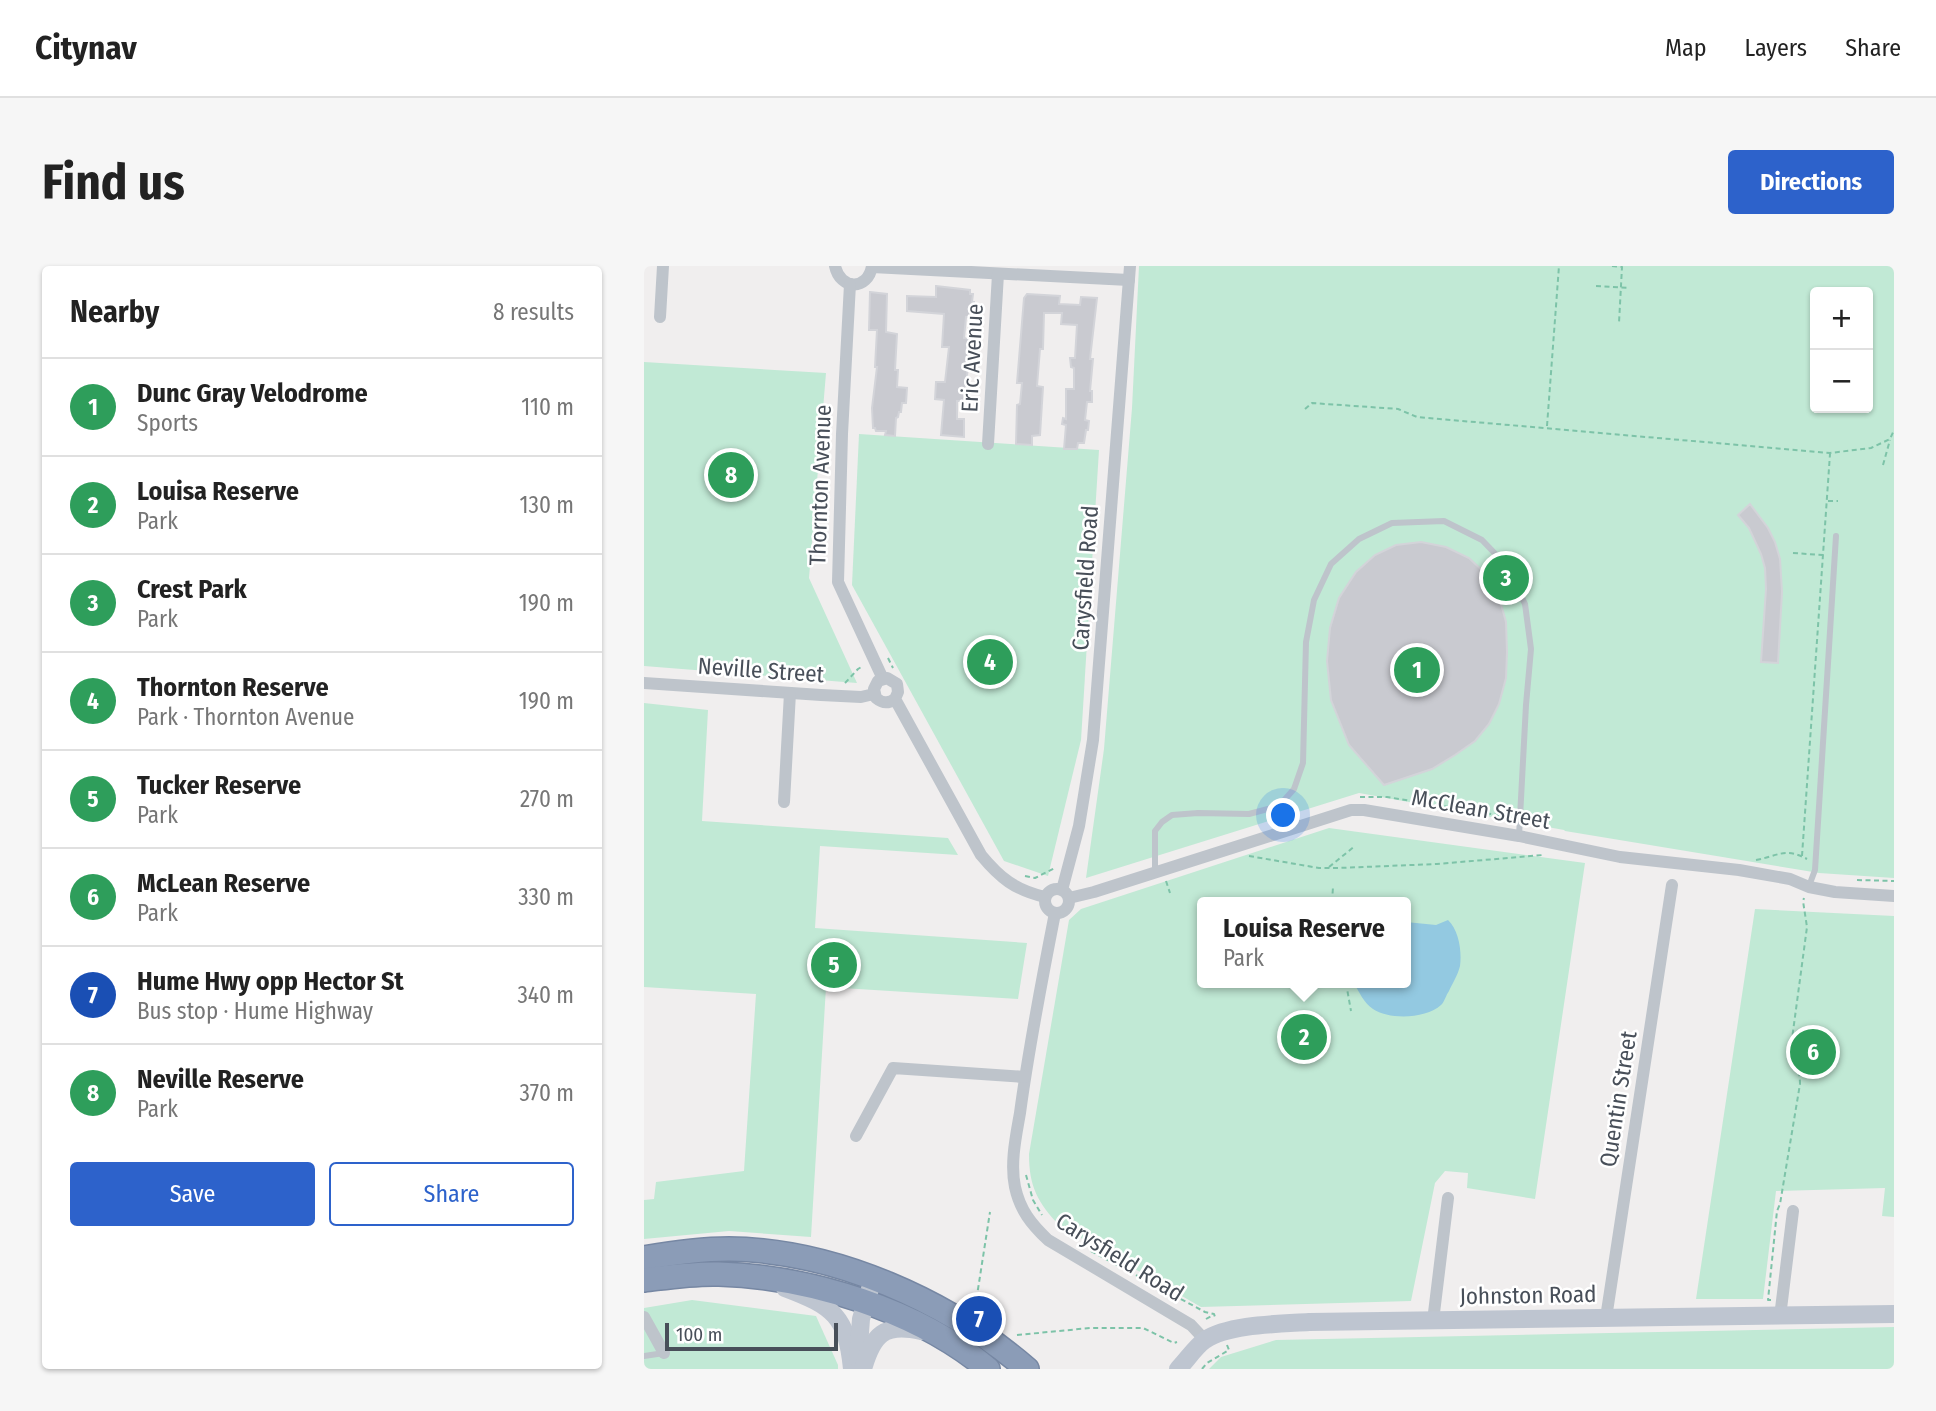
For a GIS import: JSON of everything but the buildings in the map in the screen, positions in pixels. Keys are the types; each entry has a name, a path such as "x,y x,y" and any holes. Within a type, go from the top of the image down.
{"highway":[{"path":"644,1258 728,1249 786,1254 831,1265 918,1298 969,1327 1026,1367"},
{"path":"644,1280 716,1274 754,1276 807,1284 864,1302 921,1326 948,1340 988,1369"}],"street":[{"path":"660,317 663,266"},
{"path":"835,266 837,275 850,284 863,282 871,273 872,266 1129,281"},
{"name":"Carysfield Road","path":"1065,894 1093,740 1130,266"},
{"name":"Eric Avenue","path":"988,444 998,274"},
{"name":"Thornton Avenue","path":"850,284 838,582 883,679 891,679 897,684 895,699 981,855 1000,877 1012,885 1045,897"},
{"path":"883,679 876,685 874,694 883,702 895,699"},
{"name":"Neville Street","path":"644,683 790,694 861,697 874,694"},
{"path":"784,802 790,694"},
{"name":"McClean Street","path":"1065,894 1160,875 1351,810 1364,810 1519,835 1620,857 1739,870 1790,879 1809,887 1835,892 1894,897"},
{"name":"Quentin Street","path":"1606,1318 1672,885"},
{"path":"1053,889 1065,894 1066,909 1055,913 1047,909 1045,897 1053,889"},
{"name":"Carysfield Road","path":"1055,913 1024,1077 1014,1153 1013,1177 1022,1210 1031,1224 1048,1240 1191,1325 1205,1340"},
{"path":"856,1136 892,1068 1024,1077"},
{"path":"1433,1321 1448,1198"},
{"path":"1781,1308 1793,1211"},
{"path":"754,1276 823,1305 836,1316 846,1333 855,1369"},
{"path":"855,1369 864,1302 873,1279"},
{"name":"Johnston Road","path":"1178,1369 1205,1340 1233,1330 1262,1325 1606,1318 1781,1308 1894,1314"},
{"path":"644,1317 664,1353"},
{"path":"863,1369 874,1342 883,1332 891,1329 919,1331 948,1340"}],"lane":[{"path":"1160,875 1155,831 1162,821 1172,816 1198,813 1249,814 1279,806 1294,789 1303,763 1306,642 1314,600 1331,564 1359,539 1392,523 1444,521 1482,540 1506,565 1525,604 1531,649 1519,835"},
{"path":"1809,887 1816,857 1836,536"},
{"path":"644,1356 664,1353"}],"path":[{"path":"1546,427 1559,266"},
{"path":"1612,266 1622,267 1619,323"},
{"path":"1596,286 1629,288"},
{"path":"1305,409 1312,402 1398,409 1417,416 1830,453 1871,448 1890,439"},
{"path":"1883,465 1894,430"},
{"path":"1802,856 1830,453"},
{"path":"1827,501 1838,501"},
{"path":"1793,553 1824,555"},
{"path":"883,657 887,657 894,669"},
{"path":"845,683 858,668 865,665"},
{"path":"1242,855 1328,868 1437,864 1557,853 1558,844"},
{"path":"1328,868 1355,846"},
{"path":"1020,875 1035,878 1057,867"},
{"path":"1160,875 1170,893"},
{"path":"1332,897 1333,887"},
{"path":"1781,1308 1768,1300 1777,1211 1800,1084 1800,1070 1793,1039 1807,928 1803,901 1809,887"},
{"path":"1347,988 1351,1011"},
{"path":"1025,1169 1033,1199 1045,1219"},
{"path":"974,1313 990,1212"},
{"path":"1083,1246 1214,1316 1206,1319"},
{"path":"971,1306 976,1303"},
{"path":"1017,1335 1090,1328 1143,1328 1177,1342"},
{"path":"1202,1369 1229,1350"}],"green space":[{"path":"1139,266 1894,266 1894,878 1819,873 1565,831 1359,793 1086,878 1104,749 1132,408"},
{"path":"644,362 826,373 809,578 857,683 644,666"},
{"path":"859,434 1099,450 1081,740 1048,876 1004,861 852,585"},
{"path":"644,703 708,710 702,821 948,838 958,855 820,846 815,928 1027,943 1018,999 826,987 811,1237 729,1231 644,1239 644,1200 654,1199 656,1182 744,1171 756,994 644,987"},
{"path":"1329,828 1585,863 1535,1199 1467,1188 1468,1173 1445,1171 1435,1183 1411,1301 1201,1307 1060,1226 1036,1194 1029,1154 1069,920 1081,909"},
{"path":"1755,909 1894,916 1894,1217 1882,1216 1885,1188 1776,1191 1763,1299 1696,1299"},
{"path":"692,1300 816,1316 838,1369 644,1369 644,1308"},
{"path":"1894,1327 1894,1369 1209,1369 1221,1357 1276,1340"}],"water":[{"path":"1448,920 1452,924 1457,935 1461,960 1458,973 1442,1004 1426,1013 1407,1016 1388,1015 1370,1007 1357,988 1411,988 1411,922 1436,925"}],"place":[{"name":"Neville Reserve","path":"731,475"},
{"name":"Crest Park","path":"1506,578"},
{"name":"Thornton Reserve","path":"990,662"},
{"name":"Dunc Gray Velodrome","path":"1417,670"},
{"name":"Tucker Reserve","path":"834,965"},
{"name":"Louisa Reserve","path":"1304,1037"},
{"name":"McLean Reserve","path":"1813,1052"},
{"name":"Hume Hwy opp Hector St","path":"979,1319"}]}
